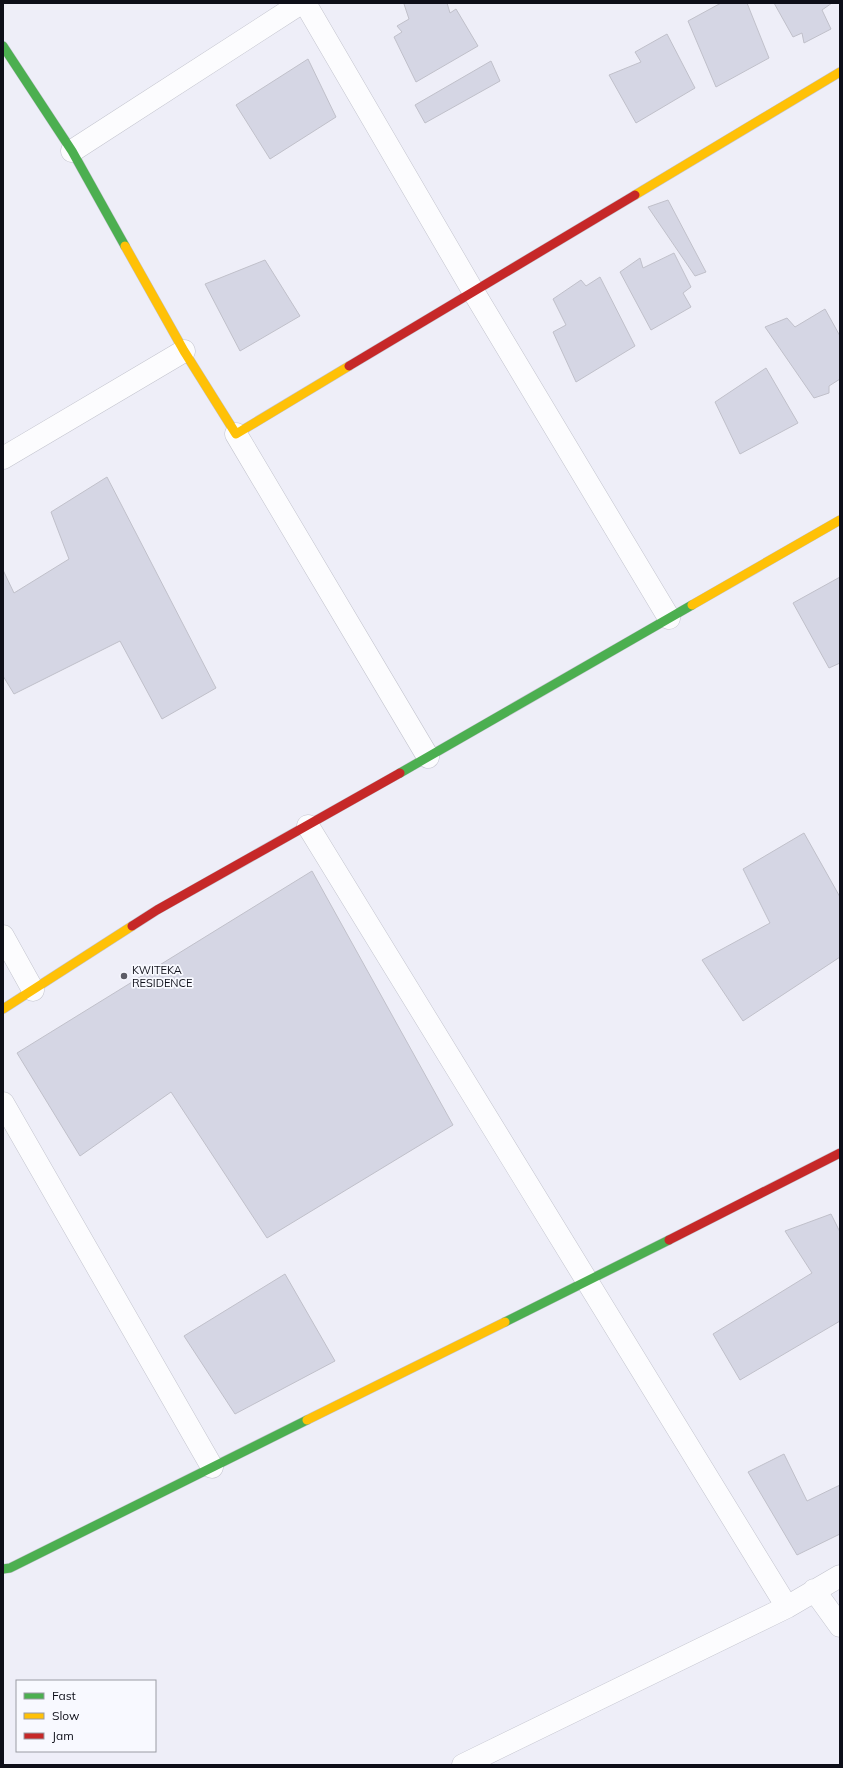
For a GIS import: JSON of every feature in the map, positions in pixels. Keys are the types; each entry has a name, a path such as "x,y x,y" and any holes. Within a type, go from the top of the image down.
{"street":[{"path":"72,151 301,3"},
{"path":"305,3 473,291 669,618"},
{"path":"3,46 72,151 184,351 236,434 428,757"},
{"path":"236,434 840,72"},
{"path":"3,458 184,351"},
{"path":"3,1009 157,910 308,826 840,520"},
{"path":"308,826 586,1282 787,1607"},
{"path":"3,936 33,990"},
{"path":"3,1103 212,1467"},
{"path":"3,1569 10,1568 586,1282 840,1153"},
{"path":"463,1765 787,1607 840,1576"},
{"path":"814,1590 840,1626"}],"building":[{"path":"447,3 450,13 456,9 478,46 416,82 394,37 402,32 397,26 409,19 404,4"},
{"path":"721,3 747,3 769,58 716,87 688,21"},
{"path":"774,3 832,3 822,10 831,29 804,43 802,33 793,37"},
{"path":"667,34 695,88 636,123 609,75 641,62 635,52"},
{"path":"308,59 336,117 270,159 236,105"},
{"path":"491,61 500,81 425,123 415,105"},
{"path":"668,200 706,272 695,276 648,207"},
{"path":"674,253 691,287 683,293 691,307 651,330 620,272 640,258 643,268"},
{"path":"265,260 300,316 240,351 205,284"},
{"path":"600,277 635,346 576,382 553,332 566,325 553,299 581,280 586,286"},
{"path":"825,309 840,336 840,379 829,386 829,393 814,398 765,327 787,318 795,327"},
{"path":"766,368 798,423 740,454 715,402"},
{"path":"107,477 216,688 162,719 120,641 14,694 3,676 3,570 14,593 69,559 51,512"},
{"path":"840,577 840,663 829,668 793,603"},
{"path":"804,833 840,897 840,957 743,1021 702,960 770,923 743,869"},
{"path":"312,871 453,1125 267,1238 171,1092 80,1156 17,1053"},
{"path":"831,1214 840,1232 840,1321 740,1380 713,1334 812,1273 785,1231"},
{"path":"285,1274 335,1361 235,1414 184,1336"},
{"path":"784,1454 807,1501 840,1485 840,1534 797,1555 748,1472"}],"traffic: fast":[{"path":"3,46 72,151 125,246"},
{"path":"400,773 692,605"},
{"path":"505,1322 669,1240"},
{"path":"3,1569 10,1568 307,1420"}],"traffic: slow":[{"path":"635,195 840,72"},
{"path":"125,246 184,351 236,434 349,366"},
{"path":"692,605 840,520"},
{"path":"3,1009 132,926"},
{"path":"307,1420 505,1322"}],"traffic: jam":[{"path":"349,366 635,195"},
{"path":"132,926 157,910 400,773"},
{"path":"669,1240 840,1153"}],"place":[{"name":"KWITEKA RESIDENCE","path":"124,976"}]}
